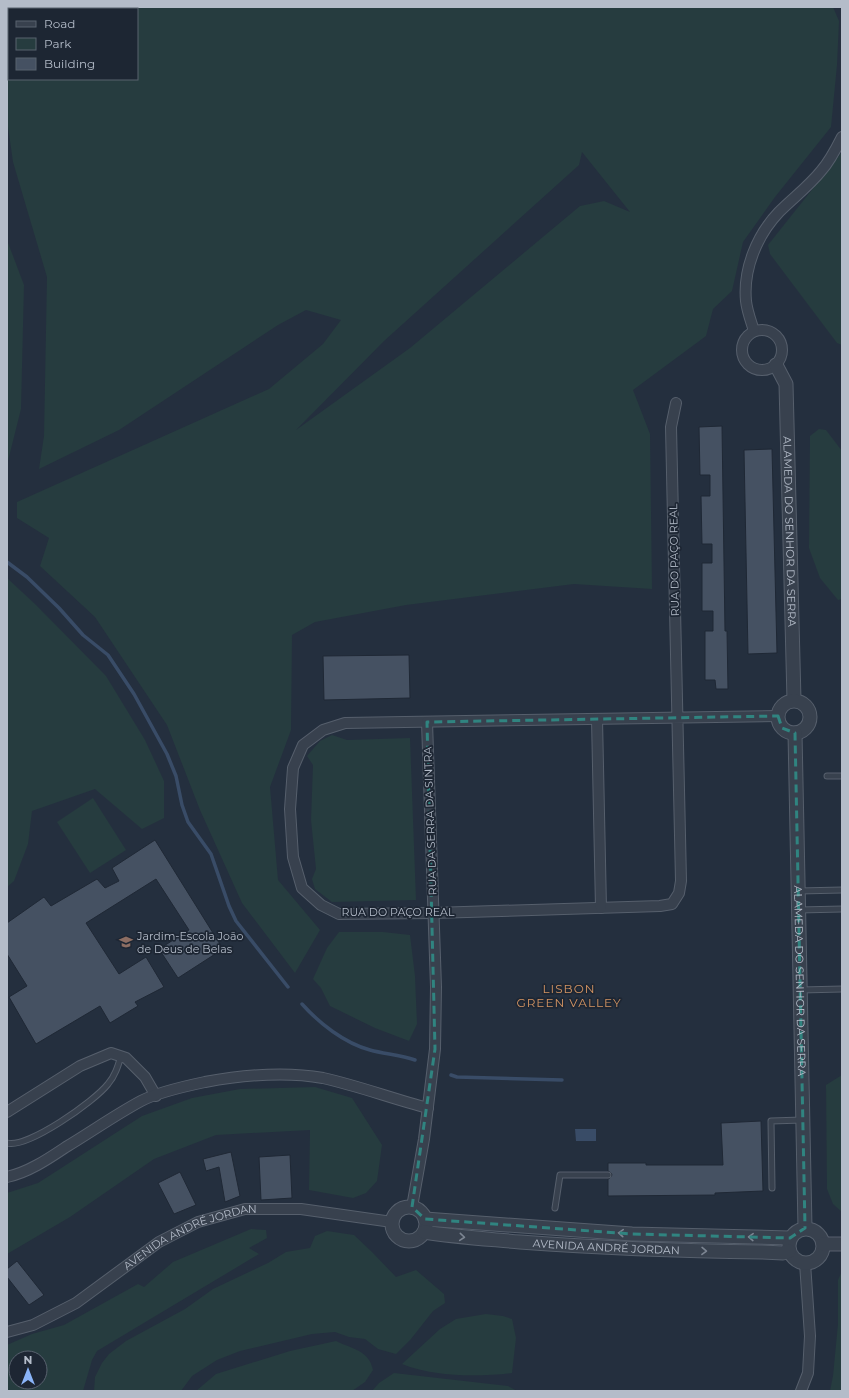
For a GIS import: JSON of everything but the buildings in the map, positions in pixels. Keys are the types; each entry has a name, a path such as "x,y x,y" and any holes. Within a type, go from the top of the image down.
{"street":[{"path":"754,331 746,303 746,281 751,256 762,236 778,213 821,171 842,137"},
{"path":"762,329 770,331 777,335 781,342 783,350 781,358 776,365 770,369 755,369 744,359 742,351 743,343 747,336 754,331 762,329"},
{"name":"ALAMEDA DO SENHOR DA SERRA","path":"776,365 786,384 794,700"},
{"name":"RUA DO PAÇO REAL","path":"676,403 671,427 678,717 681,881 679,893 672,904 660,906 601,908 339,914 321,905 302,888 293,858 290,809 293,768 303,745 323,730 344,723 678,717 778,716"},
{"path":"794,700 806,704 810,710 811,716 810,722 806,728 801,732 795,733 788,732 782,728 778,716 779,710 783,705 788,701 794,700"},
{"path":"597,719 601,908"},
{"name":"RUA DA SERRA DA SINTRA","path":"412,1207 428,1108 435,1049 436,987 426,722"},
{"name":"ALAMEDA DO SENHOR DA SERRA","path":"795,733 805,1228"},
{"path":"7,1112 80,1066 111,1053 126,1058 145,1077 156,1096"},
{"path":"7,1177 20,1174 47,1160 143,1100 183,1086 236,1076 281,1074 322,1078 428,1108"},
{"path":"405,1207 412,1207 418,1209 423,1214 425,1226 420,1237 414,1240 400,1239 392,1228 394,1215 405,1207"},
{"name":"AVENIDA ANDRÉ JORDAN","path":"7,1332 33,1325 76,1303 160,1242 198,1222 245,1210 301,1209 392,1222"},
{"name":"AVENIDA ANDRÉ JORDAN","path":"425,1226 632,1234 789,1245"},
{"path":"805,1228 812,1229 817,1233 823,1244 822,1252 818,1258 812,1262 806,1263 798,1261 793,1257 789,1245 794,1233 805,1228"},
{"path":"823,1244 842,1244"},
{"path":"802,1391 808,1373 810,1336 806,1263"}],"lane":[{"path":"827,776 842,776"},
{"path":"798,892 842,890"},
{"path":"798,910 842,909"},
{"path":"800,990 842,989"},
{"path":"7,1143 21,1143 34,1138 87,1104 109,1083 117,1068 121,1056"},
{"path":"772,1188 771,1121 803,1120"},
{"path":"555,1208 560,1175 608,1175"}],"highlighted area":[{"path":"778,716 782,728 795,733 805,1228 790,1238 632,1234 425,1219 412,1207 435,1049 427,722"}],"green space":[{"path":"7,7 833,7 839,21 837,65 831,127 775,197 743,242 732,291 713,309 706,336 633,390 650,434 652,589 574,584 406,605 315,622 292,635 291,730 270,787 278,880 320,930 295,973 242,903 200,810 167,725 95,617 40,566 49,538 17,518 17,502 269,389 323,344 341,320 306,310 278,325 119,430 39,469 44,436 47,277 13,162 7,120","holes":["582,152 630,212 604,201 580,206 410,348 296,430 384,341 579,165"]},
{"path":"842,152 842,345 837,343 770,254 768,245"},
{"path":"7,240 24,285 21,409 7,465"},
{"path":"819,429 826,430 842,451 842,599 838,600 820,578 809,548 810,436"},
{"path":"7,578 35,604 106,676 145,740 164,781 164,818 142,829 95,789 32,811 28,844 14,881 7,887"},
{"path":"332,735 347,740 410,738 416,900 332,902 315,889 312,879 316,869 311,820 313,765 307,756 320,741"},
{"path":"93,798 126,850 90,873 57,822"},
{"path":"339,932 383,932 410,935 415,976 417,1024 409,1041 375,1028 330,1006 321,988 313,979 327,948"},
{"path":"842,1075 842,1212 833,1204 827,1189 826,1085"},
{"path":"315,1087 352,1098 382,1145 377,1181 366,1193 353,1198 309,1190 310,1130 216,1135 154,1159 70,1217 7,1254 7,1193 38,1183 142,1116 192,1098 240,1089"},
{"path":"251,1229 266,1230 267,1238 249,1248 259,1254 97,1351 92,1360 83,1391 7,1391 7,1345 32,1334 64,1325 138,1284 144,1287 173,1262"},
{"path":"327,1231 354,1235 396,1277 416,1270 444,1294 445,1303 433,1311 411,1339 396,1354 378,1349 365,1339 349,1337 335,1332 312,1334 240,1351 217,1360 192,1376 181,1391 94,1391 95,1377 102,1363 109,1354 126,1341 185,1309 213,1289 268,1263 286,1252 310,1248 315,1236"},
{"path":"842,1271 842,1391 830,1391 833,1376 838,1324 838,1280"},
{"path":"486,1314 503,1316 512,1319 516,1338 512,1373 485,1375 442,1374 402,1364 440,1329 456,1319"},
{"path":"336,1341 364,1354 371,1363 373,1370 365,1382 352,1391 196,1391 216,1374 290,1351"},
{"path":"394,1373 508,1386 517,1391 372,1391 379,1383"}],"water":[{"path":"575,1129 596,1129 596,1141 576,1141"}],"waterway":[{"path":"7,562 27,577 59,608 83,635 108,655 134,694 167,754 176,776 182,805 188,822 211,854 229,906 236,921 288,987"},
{"path":"302,1004 324,1025 351,1043 370,1050 415,1060"},
{"path":"451,1075 457,1077 562,1080"}],"place":[{"name":"Jardim-Escola João de Deus de Belas","path":"126,942"}],"district":[{"name":"LISBON GREEN VALLEY","path":"569,996"}]}
